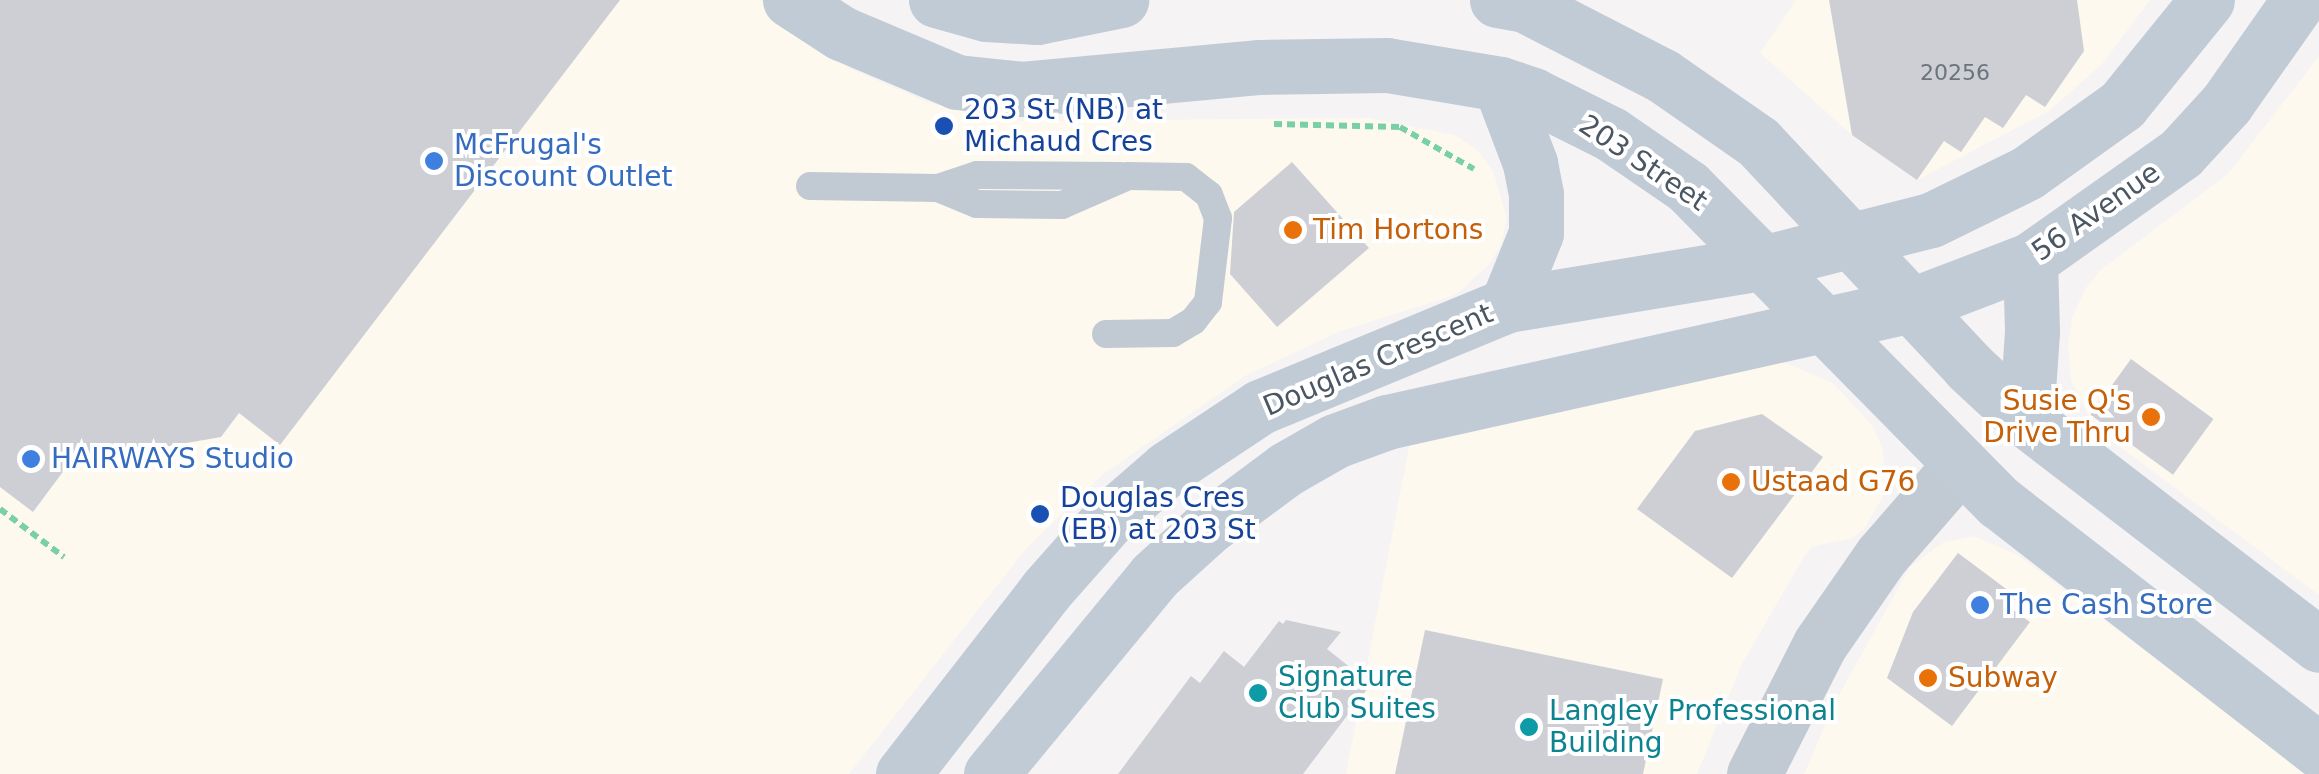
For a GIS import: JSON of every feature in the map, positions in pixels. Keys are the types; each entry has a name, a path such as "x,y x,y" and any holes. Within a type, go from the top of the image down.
{"main road":[{"name":"203 Street","path":"790,0 841,33 957,82 1022,89 1260,67 1388,65 1500,84 1611,134 1688,187 1999,502 2319,750"},
{"path":"936,0 986,14 1037,17 1121,0"},
{"path":"1497,0 1525,5 1663,76 1758,142 2026,420 2319,644"},
{"path":"1766,262 1931,220 2027,173 2122,106 2207,0"},
{"name":"56 Avenue","path":"1825,324 1912,304 2030,260 2182,153 2226,104 2300,0"},
{"path":"1500,84 1530,163 1536,194 1536,233 1507,305"},
{"path":"2026,420 2032,331 2030,260"},
{"name":"Douglas Crescent","path":"903,774 1046,590 1108,520 1168,468 1260,408 1507,305 1766,262"},
{"name":"Douglas Crescent","path":"990,774 1154,576 1208,526 1286,469 1334,441 1386,422 1825,324"}],"street":[{"path":"1754,774 1799,680 1845,606 1880,556 1960,465"}],"lane":[{"path":"810,186 938,188 976,204 1062,205 1128,176 1186,177 1209,194 1218,218 1208,302 1193,321 1172,333 1106,334"}],"path":[{"path":"1429,143 1447,150 1480,176"},
{"path":"0,509 64,557"}],"shaded area":[{"path":"0,0 760,0 851,69 927,102 972,113 1024,121 1368,118 1455,135 1477,150 1493,171 1507,218 1501,245 1489,265 1455,295 1338,332 1245,376 1102,475 1025,550 849,774 0,774"},
{"path":"1796,0 2150,0 2102,64 2049,111 1917,180 1852,135 1760,53"},
{"path":"2319,56 2319,595 2095,428 2071,380 2068,344 2072,318 2085,289 2101,270 2229,173"},
{"path":"1783,362 1833,383 1872,425 1882,447 1887,490 1864,529 1850,539 1813,546 1805,555 1742,664 1697,774 1346,774 1410,442"},
{"path":"1974,536 2019,556 2309,774 1804,774 1835,702 1910,567 1944,542"}],"building":[{"path":"0,0 620,0 280,445 239,413 221,437 158,448 150,456 68,465 33,512 0,487"},
{"path":"1829,0 2077,0 2084,51 2045,107 2026,95 2003,128 1985,117 1961,152 1944,141 1917,180 1852,135"},
{"name":"Tim Hortons","path":"1292,162 1369,248 1277,327 1230,274 1234,212"},
{"name":"Susie Q's Drive Thru","path":"2131,359 2214,419 2173,475 2090,415"},
{"name":"Ustaad G76","path":"1762,414 1823,457 1732,578 1637,509 1695,431"},
{"path":"1958,553 2017,597 2009,607 2030,622 1952,726 1887,678 1913,612"},
{"name":"Signature Club Suites","path":"1286,620 1341,632 1327,649 1371,684 1303,774 1118,774 1191,676 1200,683 1224,651 1244,667 1279,621 1283,624"},
{"name":"Langley Professional Building","path":"1425,630 1663,679 1643,774 1395,774"}],"place":[{"name":"203 St (NB) at Michaud Cres","path":"944,126"},
{"name":"McFrugal's Discount Outlet","path":"434,161"},
{"name":"Tim Hortons","path":"1293,230"},
{"name":"Susie Q's Drive Thru","path":"2151,417"},
{"name":"HAIRWAYS Studio","path":"31,459"},
{"name":"Ustaad G76","path":"1731,482"},
{"name":"Douglas Cres (EB) at 203 St","path":"1040,514"},
{"name":"The Cash Store","path":"1980,605"},
{"name":"Subway","path":"1928,678"},
{"name":"Signature Club Suites","path":"1258,693"},
{"name":"Langley Professional Building","path":"1529,727"}]}
